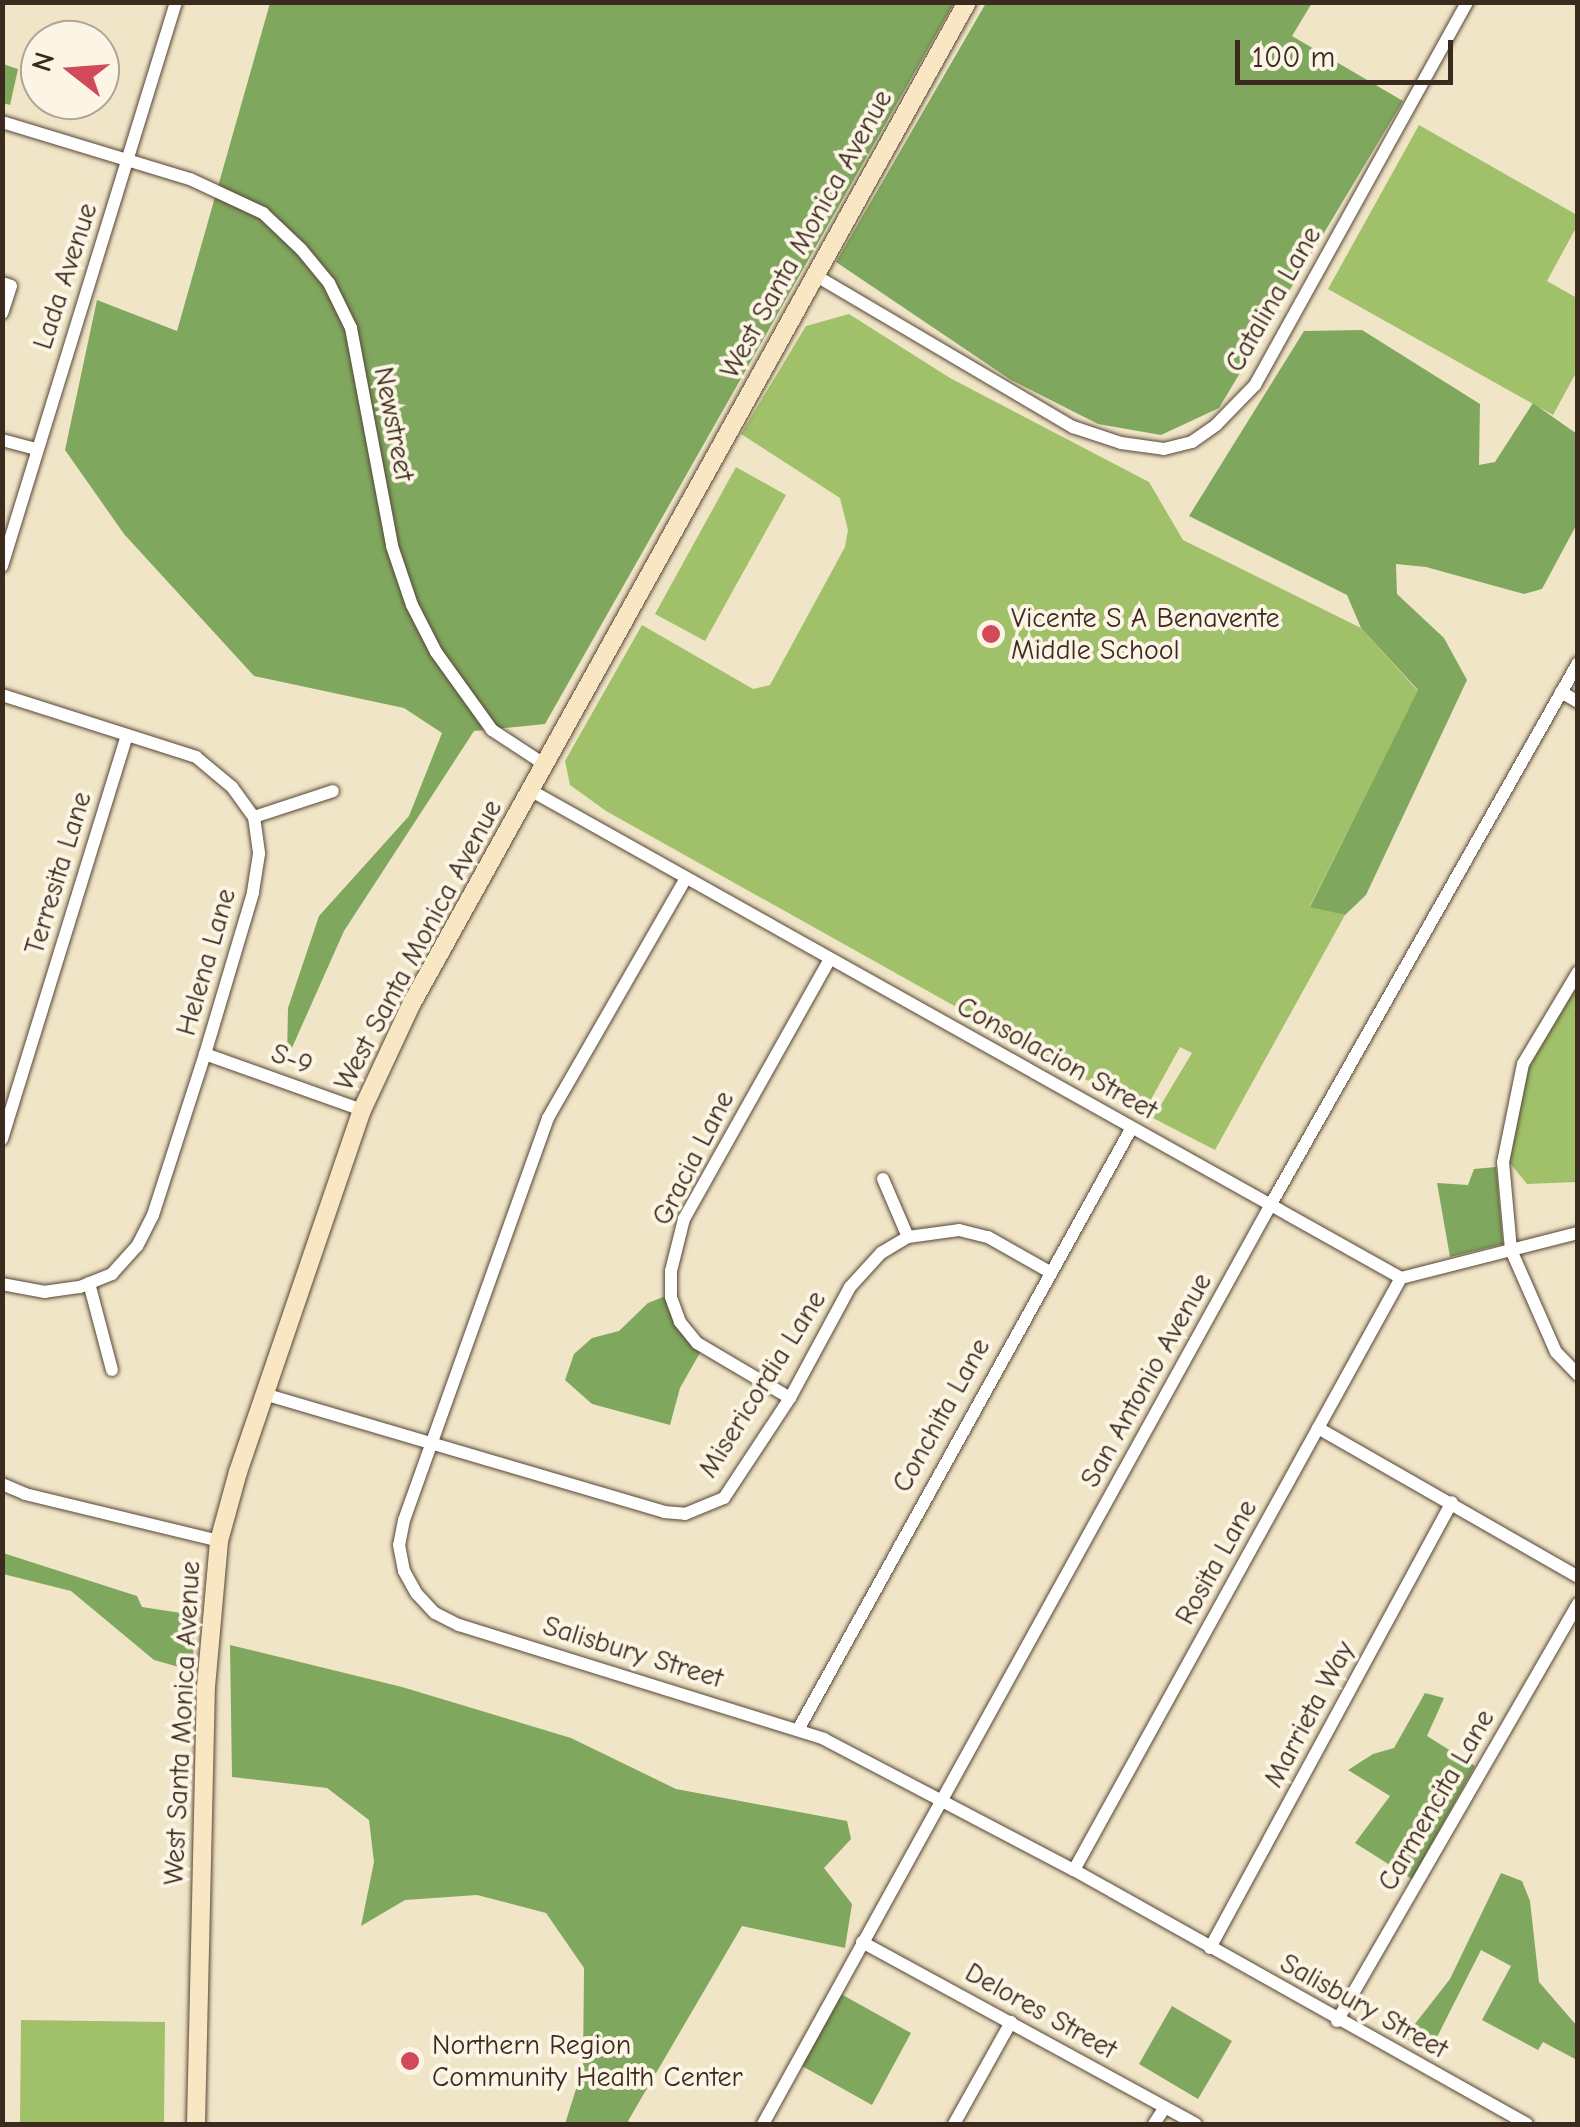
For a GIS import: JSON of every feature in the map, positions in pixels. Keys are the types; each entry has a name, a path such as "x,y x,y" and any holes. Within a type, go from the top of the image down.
{"main road":[{"name":"West Santa Monica Avenue","path":"196,2124 206,1687 219,1541 264,1394 362,1110 412,1003 967,2"}],"street":[{"name":"Lada Avenue","path":"2,566 176,2"},
{"name":"Catalina Lane","path":"813,274 1073,427 1121,444 1164,449 1192,442 1216,426 1255,385 1467,2"},
{"name":"Newstreet","path":"2,122 190,179 263,214 329,283 351,328 392,546 412,605 436,652 492,730 544,764"},
{"path":"2,283 12,286 2,313"},
{"path":"2,440 36,450"},
{"name":"San Antonio Avenue","path":"763,2124 1272,1204 1578,663"},
{"path":"1561,692 1578,702"},
{"path":"2,696 196,757 232,787 254,818 333,791"},
{"name":"Terresita Lane","path":"2,1139 127,736"},
{"name":"Consolacion Street","path":"530,790 1402,1278"},
{"name":"Helena Lane","path":"2,1284 46,1292 112,1274 145,1230 205,1054 253,892 259,854 254,818"},
{"name":"Salisbury Street","path":"686,878 548,1118 430,1441 399,1545 404,1571 417,1594 458,1625 799,1728 1074,1870 1526,2124"},
{"name":"Gracia Lane","path":"790,1398 697,1343 680,1322 671,1297 671,1270 684,1219 830,959"},
{"path":"1578,972 1523,1064 1503,1162 1511,1250 1556,1352 1578,1375"},
{"name":"S-9","path":"205,1054 362,1110"},
{"name":"Conchita Lane","path":"799,1728 1048,1271 1131,1129"},
{"path":"883,1179 908,1237"},
{"name":"Misericordia Lane","path":"264,1394 664,1512 686,1514 724,1498 790,1398 850,1287 881,1253 908,1237 959,1230 988,1237 1048,1271"},
{"path":"1402,1278 1578,1233"},
{"name":"Rosita Lane","path":"1074,1870 1402,1278"},
{"path":"90,1282 112,1370"},
{"path":"1318,1428 1578,1577"},
{"path":"2,1484 25,1494 219,1541"},
{"name":"Marrieta Way","path":"1210,1948 1452,1502"},
{"name":"Carmencita Lane","path":"1337,2020 1578,1604"},
{"name":"Delores Street","path":"862,1942 1196,2124"},
{"path":"954,2124 1012,2022"},
{"path":"1154,2124 1165,2107"}],"green space":[{"path":"270,3 954,3 545,724 474,731 344,931 287,1059 288,1008 319,916 409,816 442,733 404,708 254,676 124,534 65,450 97,300 177,331"},
{"path":"986,3 1312,3 1292,36 1403,101 1219,408 1161,435 1098,424 1011,380 836,262"},
{"path":"3,64 18,69 10,105 3,103"},
{"path":"1419,125 1577,215 1577,226 1547,281 1577,298 1577,371 1553,415 1328,289"},
{"path":"849,314 950,378 1149,482 1183,540 1361,628 1418,691 1310,906 1345,915 1215,1150 1153,1118 1192,1053 1180,1047 1144,1112 606,811 570,785 565,761 642,625 753,689 770,685 845,547 848,530 840,498 741,434 806,326"},
{"path":"1362,330 1480,404 1479,465 1495,462 1533,403 1577,434 1578,522 1542,589 1524,594 1426,567 1396,564 1397,594 1444,638 1467,680 1366,895 1345,915 1310,907 1418,690 1361,628 1347,595 1189,516 1304,331"},
{"path":"736,467 786,495 705,641 655,614"},
{"path":"1577,979 1577,1182 1527,1184 1509,1162 1526,1064"},
{"path":"1496,1167 1503,1244 1450,1257 1437,1183 1468,1185 1474,1169"},
{"path":"668,1295 701,1351 680,1388 670,1425 592,1404 565,1380 574,1354 592,1338 619,1331 648,1303"},
{"path":"3,1553 137,1596 142,1607 194,1615 193,1671 154,1660 71,1591 3,1574"},
{"path":"230,1645 402,1687 571,1738 676,1789 847,1821 851,1839 824,1868 852,1904 845,1948 742,1926 628,2121 633,2124 565,2124 583,2067 584,1968 546,1913 477,1895 405,1900 361,1926 374,1862 369,1820 327,1788 232,1777"},
{"path":"1425,1693 1444,1698 1427,1736 1475,1766 1412,1879 1355,1843 1390,1796 1348,1770 1373,1754 1394,1748"},
{"path":"1501,1873 1522,1881 1530,1901 1539,1982 1577,2026 1577,2060 1543,2042 1538,2050 1482,2020 1511,1966 1481,1950 1430,2051 1404,2038 1450,1979"},
{"path":"841,1994 911,2033 872,2105 802,2066"},
{"path":"1172,2006 1232,2041 1198,2099 1139,2064"},
{"path":"21,2020 165,2022 164,2124 20,2124"}],"place":[{"name":"Vicente S A Benavente Middle School","path":"991,634"},
{"name":"Northern Region Community Health Center","path":"410,2061"}]}
